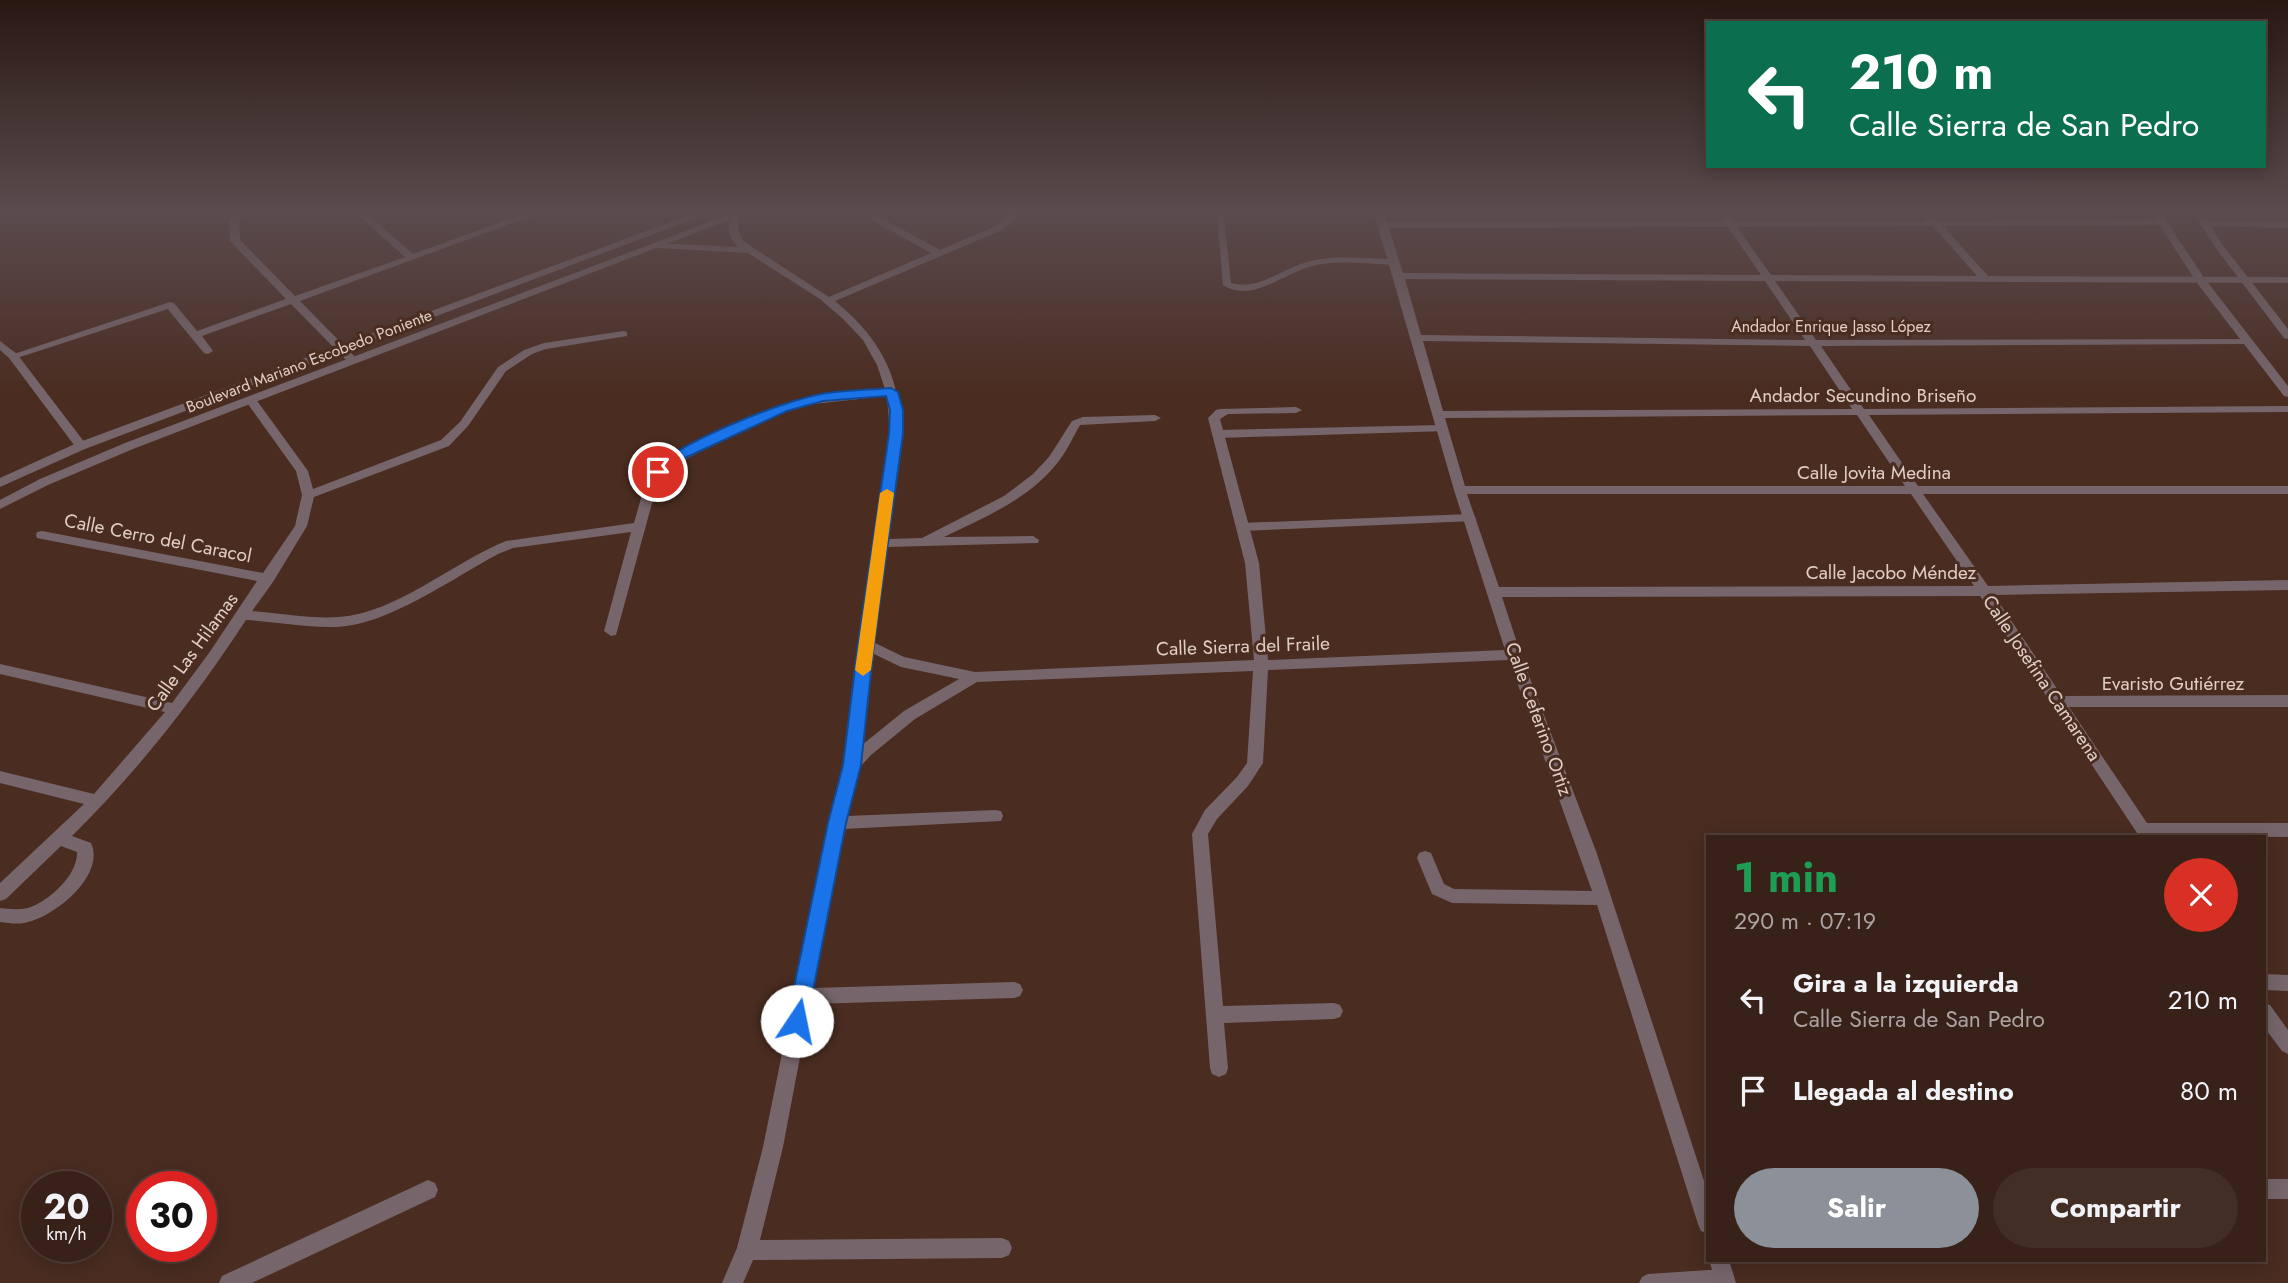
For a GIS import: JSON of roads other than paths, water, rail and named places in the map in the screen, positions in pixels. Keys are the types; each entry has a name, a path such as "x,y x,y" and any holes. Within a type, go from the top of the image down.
{"street":[{"path":"263,270 352,360"},
{"path":"195,335 375,270"},
{"name":"Boulevard Mariano Escobedo Poniente","path":"0,483 81,446 554,270"},
{"name":"Boulevard Mariano Escobedo Poniente","path":"0,505 87,463 593,270"},
{"path":"732,1283 747,1250 774,1147 837,823 852,765 896,434 896,410 891,392 883,366 867,337 845,312 830,300 782,270"},
{"path":"830,300 902,270"},
{"name":"Calle Ceferino Ortiz","path":"1397,270 1460,490 1514,654 1603,898 1703,1193 1706,1212"},
{"path":"1429,270 1769,279 2288,280"},
{"name":"Calle Josefina Camarena","path":"1762,270 1984,591 2145,833"},
{"path":"1978,270 1986,279"},
{"path":"2193,270 2288,394"},
{"path":"2237,270 2288,336"},
{"path":"13,356 170,305 208,351"},
{"path":"251,400 302,471 308,495 445,443 464,424 502,369 528,352 544,346 623,334"},
{"name":"Andador Enrique Jasso López","path":"1417,338 1813,343 2246,341"},
{"path":"0,344 13,356 81,446"},
{"path":"611,631 651,484 668,463 763,416 802,402 891,392"},
{"name":"Andador Secundino Briseño","path":"1218,435 1440,422 1862,412 2288,409"},
{"path":"1219,1068 1200,834 1213,809 1250,773 1255,763 1261,664 1252,563 1214,418 1220,412 1228,411 1296,410"},
{"path":"926,541 1021,490 1051,463 1076,423 1083,420 1155,418"},
{"name":"Calle Jovita Medina","path":"1460,490 2288,491"},
{"name":"Calle Las Hilamas","path":"0,894 97,801 175,709 268,579 301,526 308,495"},
{"path":"1242,527 1470,518"},
{"path":"243,614 354,620 380,611 478,558 511,544 639,527"},
{"name":"Calle Cerro del Caracol","path":"42,535 268,579"},
{"path":"880,543 1033,540"},
{"name":"Calle Jacobo Méndez","path":"1494,592 1984,591 2288,586"},
{"name":"Calle Sierra del Fraile","path":"866,644 901,662 975,677 1514,654"},
{"path":"0,668 175,709"},
{"name":"Calle Sierra del Fraile","path":"852,765 884,732 908,715 975,677"},
{"name":"Evaristo Gutiérrez","path":"2059,702 2288,701"},
{"path":"0,777 97,801"},
{"path":"837,823 995,816"},
{"path":"2145,833 2288,830"},
{"path":"0,915 27,915 46,908 85,868 85,848 60,838"},
{"path":"1426,858 1438,889 1452,896 1603,898"},
{"path":"2266,982 2288,983"},
{"path":"802,996 1014,990"},
{"path":"1214,1015 1334,1011"},
{"path":"2266,1014 2288,1045"},
{"path":"2266,1189 2288,1189"},
{"path":"241,1280 428,1190"},
{"path":"747,1250 1002,1248"}],"lane":[{"path":"1225,270 1227,285 1236,289 1248,288 1294,270"},
{"path":"1648,1283 1723,1274"}]}
